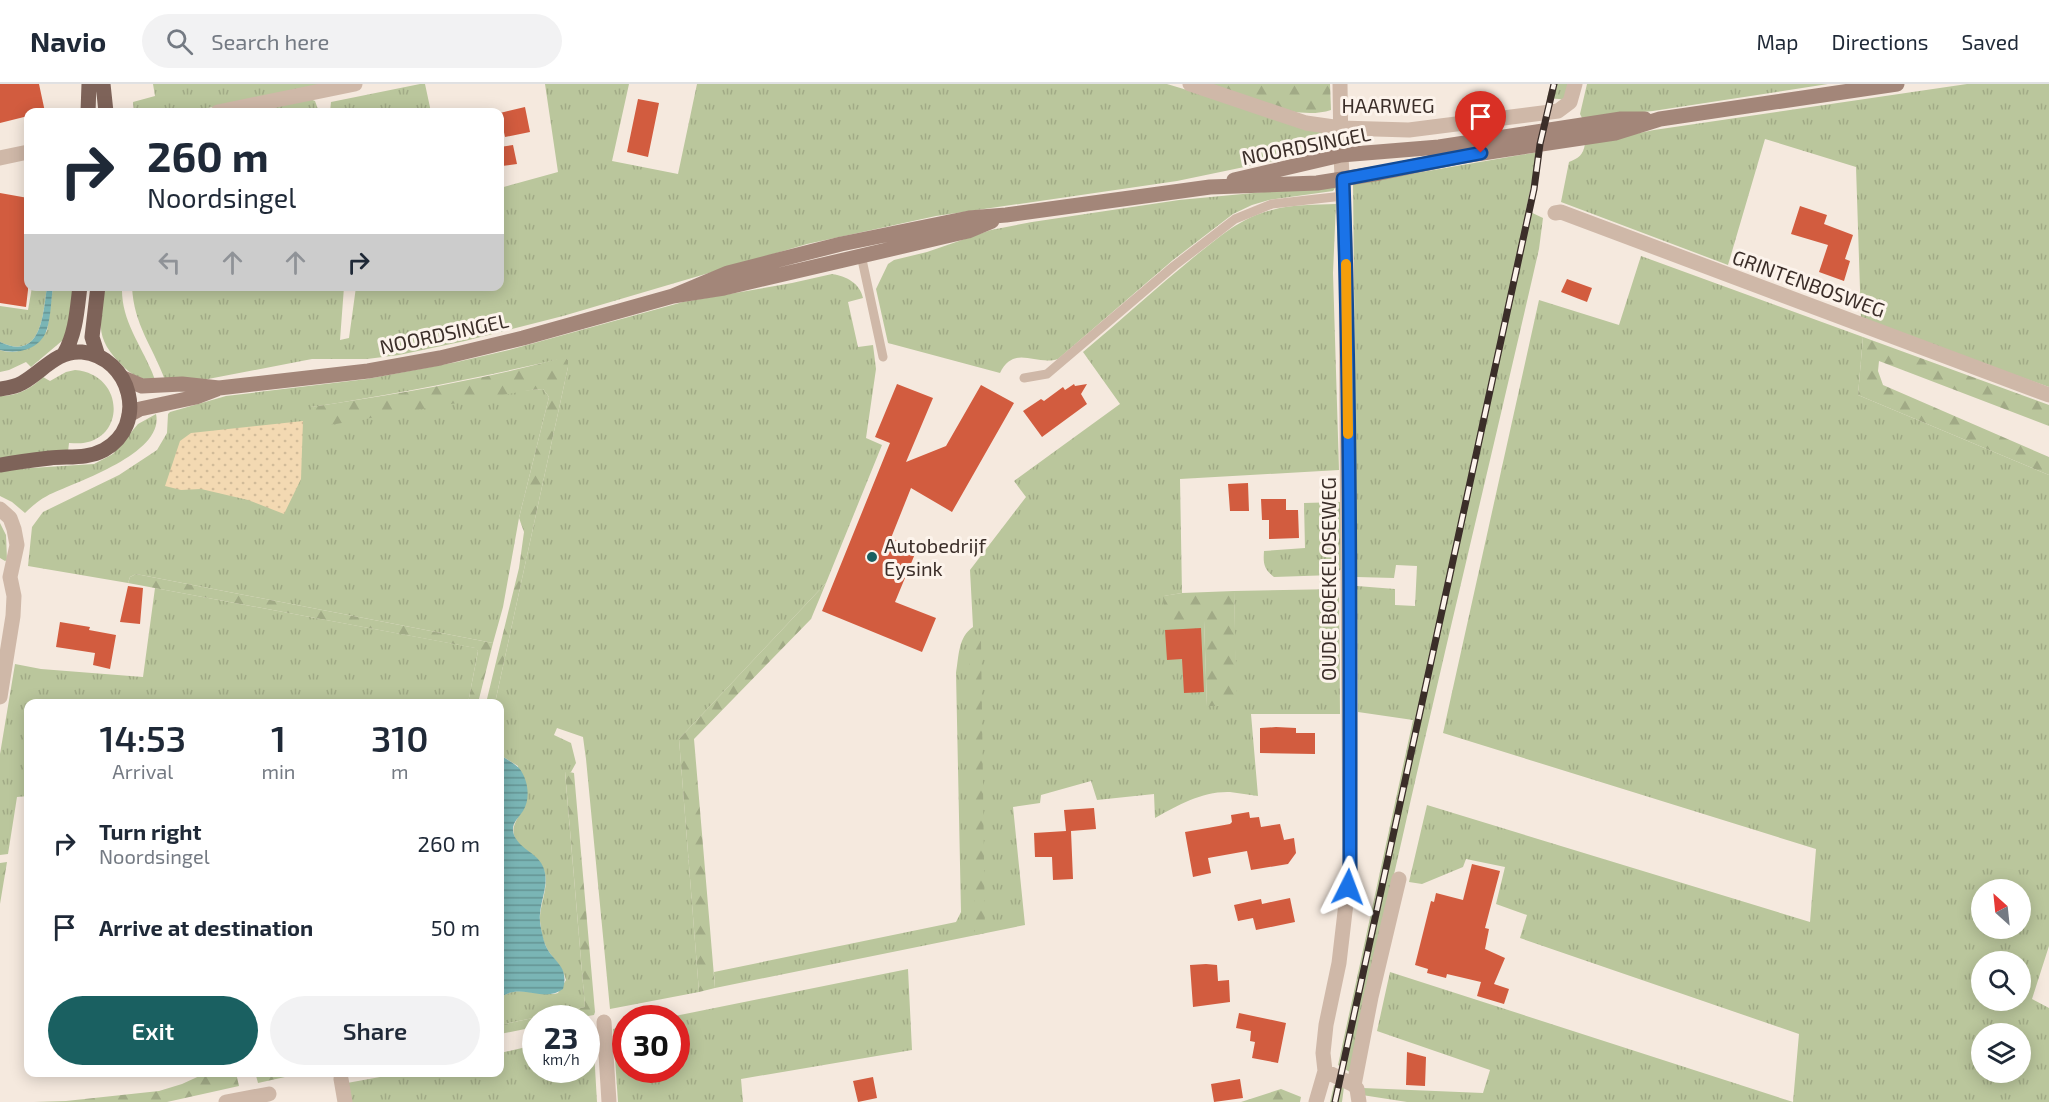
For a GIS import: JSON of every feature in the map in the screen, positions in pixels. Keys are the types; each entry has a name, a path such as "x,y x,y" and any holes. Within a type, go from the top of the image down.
{"main road":[{"path":"88,108 89,84"},
{"path":"103,84 106,108"},
{"name":"NOORDSINGEL","path":"1210,187 1341,155 1439,147 1621,119 1660,119 1897,84"},
{"name":"NOORDSINGEL","path":"673,296 728,273 841,244 969,218 1210,187 1317,183 1463,156 1615,134 1660,119"},
{"name":"NOORDSINGEL","path":"123,378 142,386 182,384 219,388 368,371 440,358 523,338 673,296 724,288 968,231 1006,215"},
{"path":"64,354 71,342 79,291"},
{"path":"97,291 92,338 98,356"},
{"path":"0,389 20,385 41,368 64,354 80,352 98,356 110,363 123,378 130,404 125,427 119,436 111,445 97,453 79,458 51,458 0,465"},
{"name":"NOORDSINGEL","path":"129,415 140,409 196,397 219,388"}],"street":[{"path":"238,108 356,84"},
{"name":"HAARWEG","path":"1190,84 1306,123 1341,128 1409,130 1548,113 1568,105 1572,99 1575,84"},
{"name":"OUDE BOEKELOSEWEG","path":"1316,1102 1325,1071 1323,1053 1326,1025 1340,963 1350,869 1350,543 1346,263 1340,84"},
{"path":"0,158 24,153"},
{"name":"GRINTENBOSWEG","path":"1555,213 1561,212 2049,394"},
{"path":"0,509 10,518 14,529 16,555 5,575 14,596 0,697"},
{"path":"1354,1085 1371,997 1399,879"},
{"path":"604,1022 609,1102"},
{"path":"1325,1071 1354,1085 1359,1102"},
{"path":"340,1079 345,1102"},
{"path":"226,1102 269,1094"}],"lane":[{"path":"1024,378 1047,374 1174,266 1235,219 1272,204 1343,196"},
{"path":"861,255 883,357"}],"green space":[{"path":"153,84 335,84 281,96 208,108 134,108 133,102 155,96"},
{"path":"425,84 430,108 330,108 331,102"},
{"path":"545,84 629,84 612,161 678,174 697,84 1167,84 1324,131 1327,137 1325,146 1317,152 1177,181 936,216 807,244 563,316 399,355 367,359 312,359 208,379 165,380 136,313 132,291 344,291 340,340 349,338 355,291 504,291 504,187 558,172"},
{"path":"1208,84 1330,84 1331,110 1301,113 1285,110"},
{"path":"1551,84 1573,84 1570,100 1547,98"},
{"path":"1587,84 1828,84 1653,111 1582,118 1580,114"},
{"path":"1967,84 2049,84 2049,387 1861,320 1856,167 1765,139 1728,265 1561,202 1569,162 1580,156 1585,144 1654,130"},
{"path":"310,99 315,101 318,108 271,108"},
{"path":"1538,152 1526,210 1543,218 1539,249 1388,902 1353,1074 1338,1065 1413,720 1358,712 1357,586 1395,589 1395,605 1415,606 1417,566 1396,565 1394,578 1357,577 1353,184"},
{"path":"1337,185 1333,191 1269,200 1233,214 1173,260 1058,359 1018,358 1006,364 1000,373 888,343 876,289 888,264 894,260 927,252 991,230 1032,222 1179,200"},
{"path":"1336,204 1333,273 1339,470 1180,479 1182,593 1164,596 1204,620 1207,706 1236,706 1234,591 1339,589 1340,714 1251,714 1258,796 1220,792 1200,796 1155,818 1154,794 1097,800 1091,781 1041,795 1040,803 1013,807 1025,925 715,988 714,972 956,922 961,912 956,673 962,641 973,627 970,570 1026,497 1014,481 1120,404 1083,352 1194,257 1240,223 1261,213 1280,208"},
{"path":"1641,256 1863,337 1858,395 2049,475 2049,946 2032,999 2049,1008 2049,1102 1793,1102 1799,1034 1520,938 1527,915 1496,904 1505,867 1466,859 1463,867 1422,884 1409,882 1427,805 1810,922 1816,849 1443,733 1539,300 1619,325"},
{"path":"832,274 852,281 859,288 863,298 848,302 858,347 873,345 876,369 866,438 882,445 826,583 679,739 699,992 631,1005 612,1005 610,1009 583,737 557,728 554,735 571,743 576,763 571,772 565,772 585,1005 522,1005 522,1020 504,1024 504,995 519,991 554,994 558,993 566,980 562,969 547,949 542,936 540,921 546,876 540,863 518,843 513,832 523,810 518,766 504,757 504,699 496,699 568,360 565,358 439,385 311,407 543,389 549,397 519,518 503,607 493,643 136,574 130,577 128,583 28,566 32,527 43,512 119,475 157,450 167,433 170,412 226,396 367,379 457,362 683,302"},
{"path":"31,291 46,291 38,332 32,340 24,346 0,342 0,306 28,310"},
{"path":"52,291 73,291 68,330 63,340 31,367 26,362 0,372 0,350 14,352 26,348 47,331"},
{"path":"104,291 122,291 128,321 155,380 151,381 130,372 111,353 102,336 101,318"},
{"path":"1863,337 2049,405 2049,426 1879,361 1878,371 1883,385 2049,457 2049,475 1858,395"},
{"path":"565,357 568,360 496,699 487,699 519,568 524,532 519,518 549,397 543,389 531,390 313,428 311,407 471,380"},
{"path":"75,370 91,374 110,392 113,416 109,427 100,436 88,442 69,443 68,452 0,458 0,396 23,391 43,377 50,381"},
{"path":"156,414 155,428 147,442 133,454 115,465 44,498 25,513 0,496 0,470 94,464 113,454 138,424"},
{"path":"1340,502 1343,568 1333,575 1274,577 1266,569 1264,551 1305,548 1304,503"},
{"path":"0,523 6,535 7,560 5,561 0,558"},
{"path":"136,574 493,643 479,699 469,699 478,651 475,648 128,583 130,577"},
{"path":"826,583 811,619 694,739 715,988 699,992 679,739"},
{"path":"155,588 476,648 478,651 469,699 24,699 24,796 17,797 8,854 0,855 0,754 15,664 41,669 143,677"},
{"path":"1234,591 1237,706 1207,706 1204,621 1165,620 1163,596"},
{"path":"981,641 985,933 975,935 969,642"},
{"path":"565,771 574,773 594,1005 585,1005"},
{"path":"7,862 0,904 0,863"},
{"path":"908,969 912,1050 741,1079 743,1102 618,1102 617,1083 690,1083 690,1013"},
{"path":"1390,972 1793,1102 1407,1102 1362,1095 1363,1088 1483,1093 1490,1070 1377,1031"},
{"path":"522,1020 522,1030 504,1033 504,1024"},
{"path":"522,1048 522,1083 596,1083 597,1102 351,1102 347,1083 380,1077 504,1077 504,1052"},
{"path":"197,1077 237,1077 239,1086 167,1102 34,1102 66,1101 159,1091"},
{"path":"256,1077 285,1077 258,1083"},
{"path":"1334,1085 1344,1087 1342,1102 1330,1102"},
{"path":"1281,1089 1301,1097 1300,1102 1241,1102"}],"sand":[{"path":"303,421 301,479 284,514 248,500 201,489 181,490 165,486 180,441 191,433"}],"water":[{"path":"46,291 52,291 47,329 40,341 21,351 0,350 0,342 24,346 32,340 38,332"},
{"path":"504,758 519,768 526,783 527,800 515,822 513,831 517,840 538,859 544,869 546,880 540,914 541,928 550,954 564,973 563,989 555,993 508,993 504,996"}],"building":[{"path":"0,84 39,84 44,108 24,108 24,117 0,123"},
{"path":"638,99 659,103 648,157 627,152"},
{"path":"525,107 530,132 505,137 504,112"},
{"path":"513,145 517,164 504,166 504,146"},
{"path":"0,193 24,197 24,291 28,291 26,307 0,303"},
{"path":"1800,206 1827,215 1824,224 1853,235 1845,259 1850,261 1844,281 1819,272 1828,245 1791,234"},
{"path":"1567,279 1592,288 1587,302 1561,292"},
{"path":"897,384 933,398 906,462 946,446 981,385 1014,403 952,512 911,488 891,538 917,549 895,602 936,618 922,652 822,611 890,443 875,437"},
{"path":"1074,384 1075,386 1087,384 1081,394 1087,404 1042,437 1023,411 1041,399 1044,401 1063,387 1065,390"},
{"path":"1248,483 1249,511 1230,511 1228,484"},
{"path":"1261,499 1286,499 1286,510 1298,510 1299,538 1269,539 1269,520 1262,520"},
{"path":"128,586 143,588 140,624 120,622"},
{"path":"60,622 90,627 89,630 116,635 110,669 93,665 95,653 56,647"},
{"path":"1201,628 1204,692 1184,693 1182,659 1167,660 1165,630"},
{"path":"1260,728 1296,728 1296,733 1315,733 1315,754 1260,753"},
{"path":"1094,808 1096,829 1071,831 1073,879 1053,880 1052,857 1035,857 1034,833 1066,831 1064,810"},
{"path":"1249,812 1250,818 1259,817 1261,827 1280,824 1284,840 1294,838 1296,853 1288,864 1251,870 1247,851 1208,858 1211,873 1193,877 1185,832 1230,824 1231,815"},
{"path":"1472,864 1500,871 1485,928 1489,929 1485,949 1505,958 1494,984 1509,989 1504,1004 1477,996 1481,982 1447,974 1446,978 1427,973 1428,969 1415,965 1431,901 1434,902 1436,893 1463,900"},
{"path":"1290,898 1295,922 1256,930 1253,918 1238,921 1234,905 1261,899 1262,904"},
{"path":"1190,965 1217,965 1218,981 1229,980 1230,1002 1193,1007"},
{"path":"1239,1013 1286,1023 1278,1063 1252,1058 1255,1042 1250,1041 1251,1031 1236,1028"},
{"path":"1407,1052 1426,1057 1425,1086 1406,1085"},
{"path":"873,1077 877,1098 858,1102 853,1081"},
{"path":"1240,1079 1243,1098 1214,1102 1211,1084"}],"railway":[{"path":"1335,1102 1534,189 1540,144 1554,84"}],"slow traffic":[{"path":"1346,264 1348,434"}],"place":[{"name":"Autobedrijf Eysink","path":"872,557"}],"route":[{"path":"1348,887 1350,869 1350,543 1343,179 1481,153"}]}
